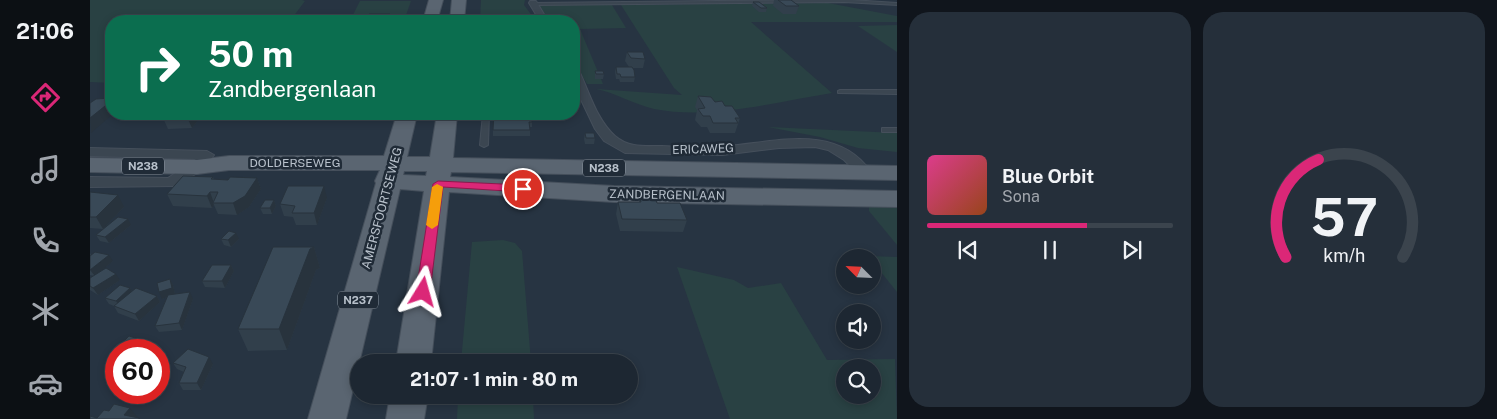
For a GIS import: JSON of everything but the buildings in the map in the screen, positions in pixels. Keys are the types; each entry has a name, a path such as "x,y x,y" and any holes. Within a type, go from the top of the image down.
{"main road":[{"path":"432,15 436,0"},
{"path":"458,15 459,0"},
{"name":"AMERSFOORTSEWEG","path":"327,419 405,120"},
{"path":"414,354 446,120"},
{"name":"DOLDERSEWEG","path":"90,165 196,167 212,171 392,172"},
{"name":"N238","path":"392,172 439,174"},
{"path":"864,172 892,199"},
{"name":"ZANDBERGENLAAN","path":"439,174 897,173"},
{"name":"ZANDBERGENLAAN","path":"439,174 614,194 892,199"},
{"path":"406,419 408,404"}],"street":[{"path":"533,4 540,15"},
{"name":"ERICAWEG","path":"580,86 598,125 607,138 618,146 630,150 724,151 776,142 799,141 814,143 845,153 864,172"},
{"path":"90,152 207,155 196,167 171,183 90,182"}],"lane":[{"path":"533,4 844,1 897,5"},
{"path":"840,92 897,92"},
{"path":"484,145 486,120"},
{"path":"885,130 897,130"}],"green space":[{"path":"90,0 305,1 294,15 105,15 105,83 90,82"},
{"path":"481,0 525,0 524,5 532,15 480,15"},
{"path":"360,1 411,1 406,15 353,15"},
{"path":"828,3 897,16 897,22 751,22 832,93 743,109 676,112 654,109 596,89 682,95 674,88 621,5"},
{"path":"539,5 612,5 626,28 580,29 580,15 545,15"},
{"path":"897,25 897,52 858,26"},
{"path":"580,29 603,84 587,84 580,72"},
{"path":"768,127 897,133 897,152 858,148 820,137"},
{"path":"876,202 897,203 897,245 869,211 869,207"},
{"path":"503,240 515,243 522,251 530,354 462,354 472,242"},
{"path":"881,256 897,257 897,292 881,272"},
{"path":"677,267 734,280 748,288 781,283 827,360 836,360 836,404 881,404 881,359 895,359 897,419 730,419"},
{"path":"458,404 533,404 534,419 457,419"}],"slow traffic":[{"path":"432,225 437,187"}],"route":[{"path":"423,292 438,184 523,189"}]}
